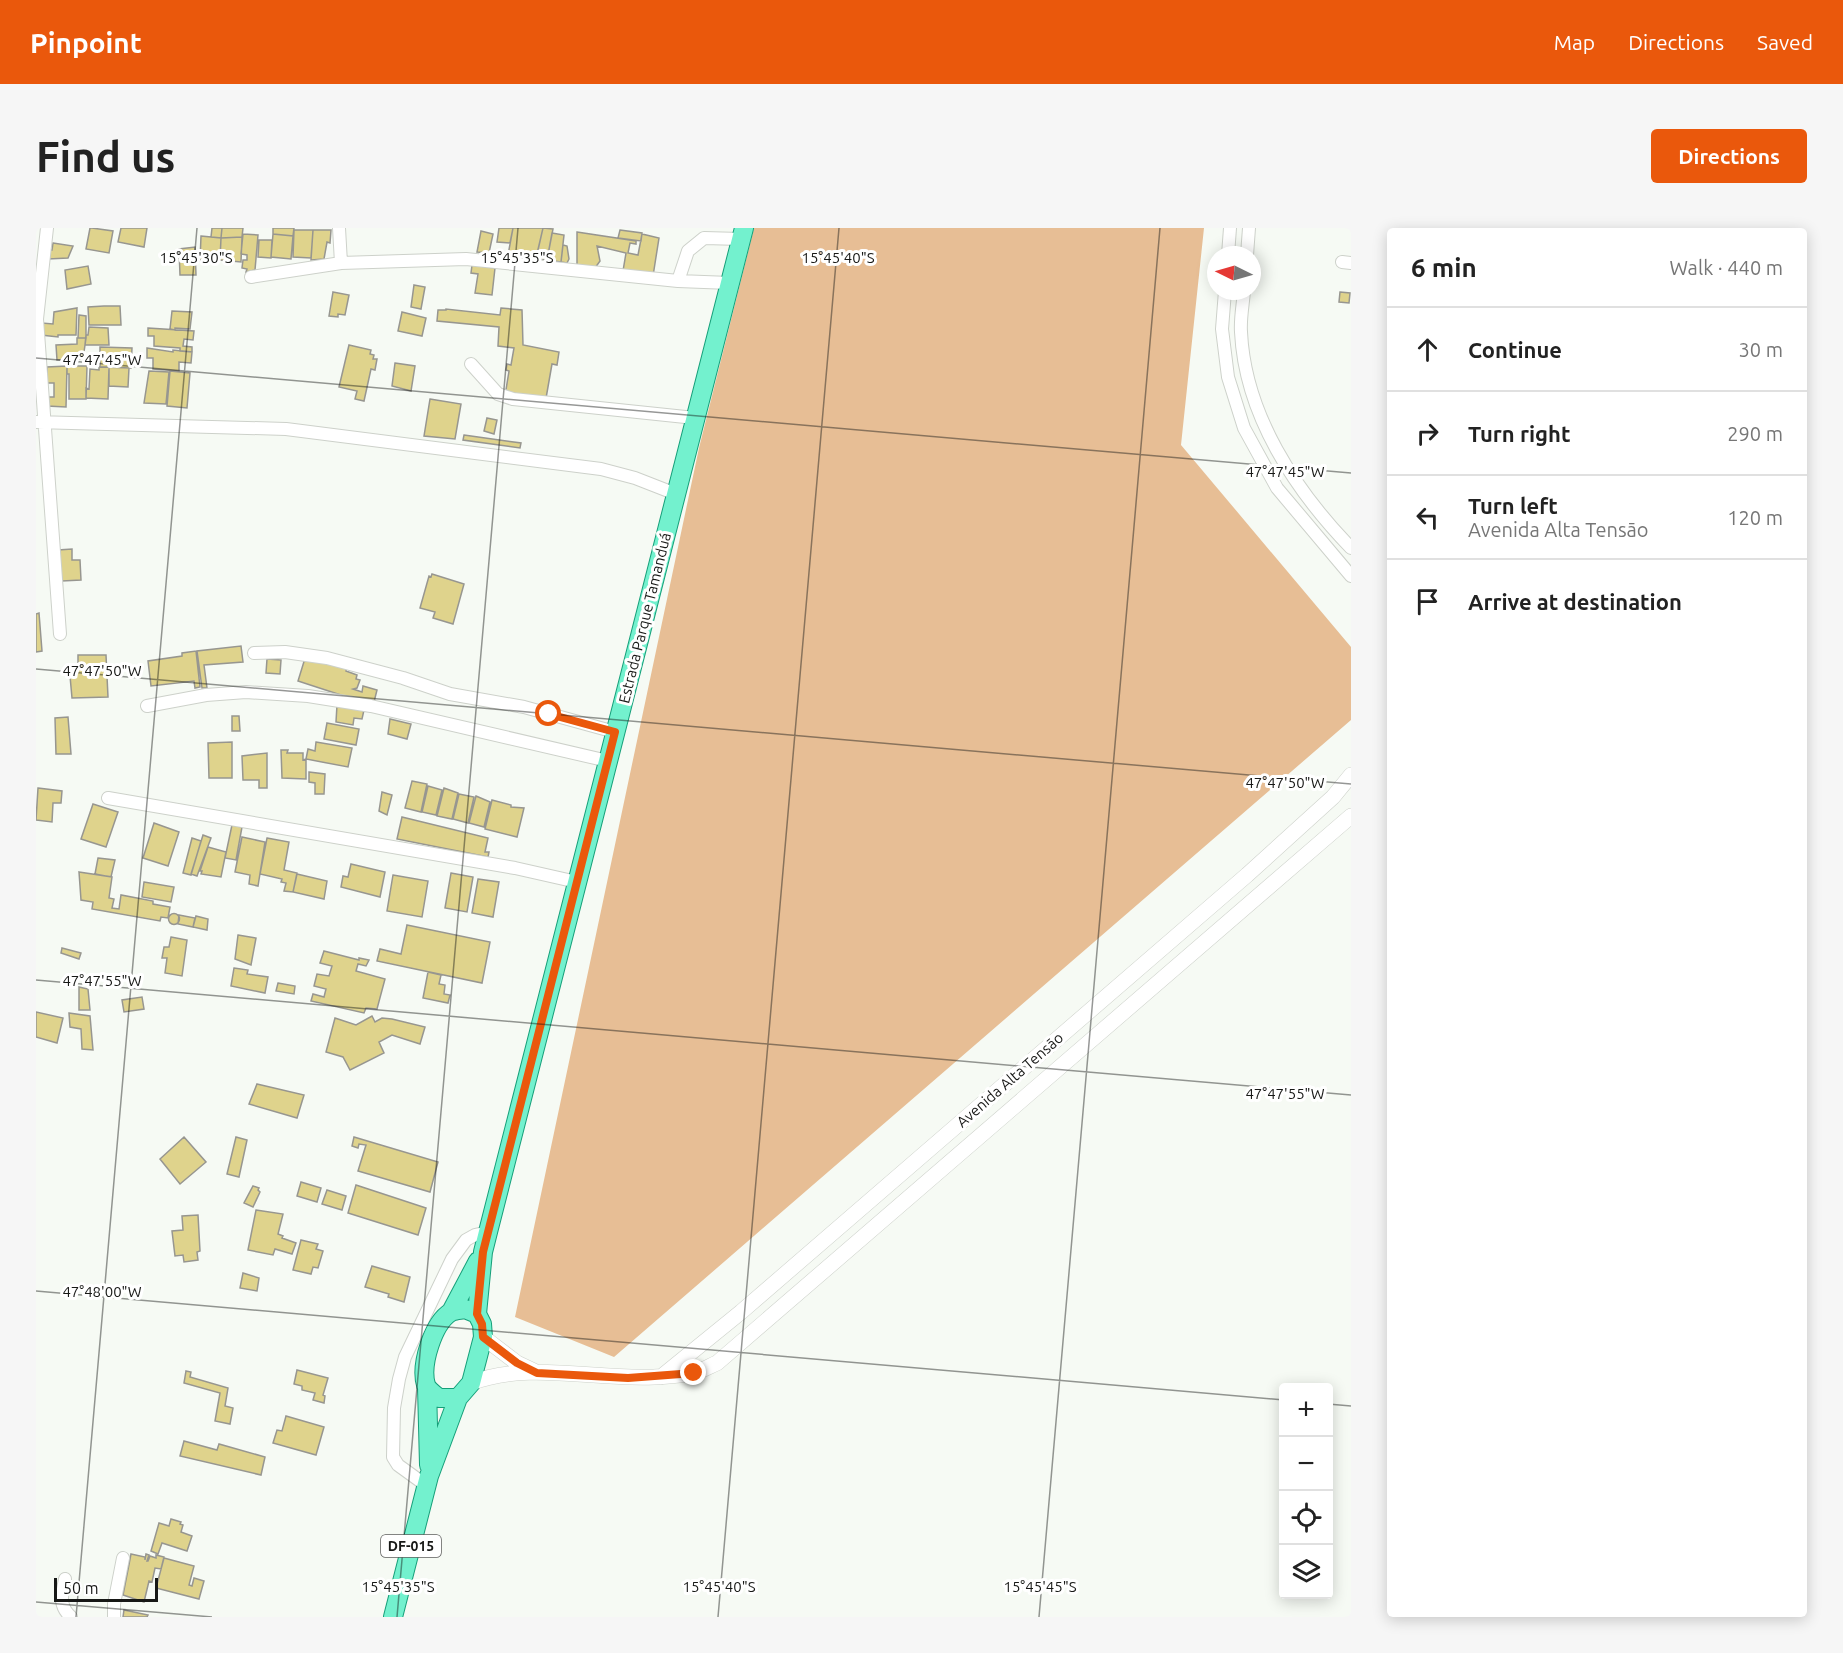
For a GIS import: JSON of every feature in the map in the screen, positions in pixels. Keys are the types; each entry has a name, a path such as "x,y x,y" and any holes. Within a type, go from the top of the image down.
{"main road":[{"name":"Estrada Parque Tamanduá","path":"477,1314 483,1252 742,233"},
{"name":"Estrada Parque Tamanduá","path":"452,1312 483,1252"},
{"path":"452,1312 465,1309 477,1314"},
{"name":"DF-015","path":"428,1481 427,1387 424,1371 429,1347 438,1326 452,1312"},
{"name":"DF-015","path":"393,1617 428,1481 458,1398 471,1383 483,1337 482,1324 477,1314"},
{"path":"427,1387 439,1398 458,1398"}],"street":[{"path":"47,228 37,319 40,421 60,634"},
{"path":"339,228 341,263"},
{"path":"1229,246 1230,228"},
{"path":"1248,246 1249,228"},
{"path":"678,281 688,251 704,238 742,233"},
{"path":"251,277 341,263 466,260 678,281 730,283"},
{"path":"1224,300 1222,329 1228,377 1244,429 1277,488 1351,576"},
{"path":"1243,300 1241,332 1247,374 1260,418 1295,480 1351,548"},
{"path":"471,364 498,394 513,399 695,418"},
{"path":"40,421 286,429 601,469 635,478 676,494"},
{"path":"254,653 285,652 327,658 403,678 450,694 524,707 615,732"},
{"path":"147,706 206,695 246,692 309,696 371,706 608,761"},
{"name":"Avenida Alta Tensāo","path":"660,1377 741,1312 1247,875 1333,797 1351,775"},
{"path":"108,798 503,866 577,882"},
{"name":"Avenida Alta Tensāo","path":"471,1383 503,1373 628,1378 660,1377 694,1373 717,1363 1351,816"},
{"path":"428,1481 398,1465 393,1457 394,1408 399,1379 405,1357 452,1259 466,1240 475,1234 488,1232"},
{"name":"Avenida Alta Tensāo","path":"483,1337 517,1363 537,1373"},
{"path":"114,1617 123,1558"},
{"path":"65,1579 61,1600 65,1612 70,1617"}],"shaded area":[{"path":"754,228 1204,228 1181,445 1351,647 1351,720 614,1357 515,1317 699,448"}],"building":[{"path":"90,228 113,231 109,253 86,249"},
{"path":"121,228 147,228 144,247 118,242"},
{"path":"212,228 222,228 221,238 211,237"},
{"path":"222,228 243,228 242,237 221,238"},
{"path":"273,228 294,228 293,236 273,234"},
{"path":"499,228 513,228 510,243 497,242"},
{"path":"513,228 543,228 536,259 508,255"},
{"path":"543,228 553,229 547,260 536,258"},
{"path":"294,230 313,230 311,258 293,257"},
{"path":"313,230 331,230 330,243 327,242 324,259 311,260"},
{"path":"620,230 642,233 641,241 618,238"},
{"path":"481,231 493,234 489,253 477,252"},
{"path":"577,232 636,241 636,244 630,243 628,253 638,255 642,234 659,238 653,276 623,271 626,253 597,246 600,261 595,268 577,265"},
{"path":"552,233 564,235 561,262 547,260"},
{"path":"243,234 258,235 255,270 246,272 247,269 242,268 243,260 247,260 247,255 241,254"},
{"path":"273,234 293,236 291,259 271,257"},
{"path":"201,236 221,238 220,259 213,259 213,262 200,261"},
{"path":"242,237 241,262 220,260 221,238"},
{"path":"259,240 272,240 271,258 258,257"},
{"path":"53,243 73,246 68,258 48,259"},
{"path":"563,245 567,246 569,259 567,263 561,262"},
{"path":"195,247 196,275 180,275 179,249"},
{"path":"472,265 495,268 492,295 475,293 478,274 471,273"},
{"path":"88,266 91,284 67,289 65,270"},
{"path":"414,285 425,287 421,309 411,307"},
{"path":"333,292 349,295 345,315 329,316"},
{"path":"1340,292 1350,293 1349,303 1339,302"},
{"path":"120,306 121,325 89,325 88,307"},
{"path":"77,308 76,335 58,335 58,337 41,335 42,323 53,324 54,312"},
{"path":"501,308 522,310 523,345 559,352 557,365 552,364 545,404 505,396 509,371 506,370 507,364 511,365 514,348 498,346 499,327 437,321 438,310 500,315"},
{"path":"172,311 192,312 190,329 170,329"},
{"path":"402,312 426,318 422,336 398,331"},
{"path":"79,315 86,316 86,338 78,338"},
{"path":"89,327 108,328 109,345 85,345"},
{"path":"148,328 194,331 193,340 184,339 183,346 192,347 192,352 180,351 180,348 154,346 154,336 148,336"},
{"path":"77,338 86,338 83,359 57,360 56,345 77,344"},
{"path":"349,345 371,350 370,354 374,355 373,359 377,359 375,370 371,369 364,401 355,399 357,391 339,387"},
{"path":"100,347 132,348 131,368 100,367"},
{"path":"147,348 192,352 191,363 179,362 179,371 153,369 153,358 147,358"},
{"path":"395,363 415,366 411,391 392,386"},
{"path":"67,366 66,407 47,406 46,397 54,397 54,383 47,383 47,367"},
{"path":"67,366 87,366 86,399 69,399"},
{"path":"99,367 109,367 108,399 86,398 90,369 99,370"},
{"path":"109,367 129,368 128,387 109,386"},
{"path":"149,371 169,372 166,404 144,403"},
{"path":"170,371 190,373 187,408 167,406"},
{"path":"430,399 461,404 455,439 424,436"},
{"path":"487,418 497,420 494,434 484,431"},
{"path":"464,435 521,443 520,448 463,440"},
{"path":"72,549 72,560 80,560 81,580 62,581 58,550"},
{"path":"432,574 464,584 453,624 433,618 435,612 420,608 429,576 431,577"},
{"path":"39,613 42,651 36,652 36,614"},
{"path":"241,646 243,662 204,665 207,688 202,688 197,651"},
{"path":"196,651 200,687 195,688 194,681 151,686 148,661 182,656 182,653"},
{"path":"78,655 106,655 108,697 72,698 69,665 78,665"},
{"path":"306,655 347,668 346,671 357,675 356,679 360,680 357,688 353,689 362,692 363,686 377,690 374,702 350,698 298,681"},
{"path":"267,659 281,660 280,674 266,673"},
{"path":"337,705 364,710 362,719 354,718 353,725 336,722"},
{"path":"232,716 239,716 240,731 232,731"},
{"path":"68,717 71,754 56,754 55,718"},
{"path":"390,719 411,724 407,739 388,734"},
{"path":"327,723 359,729 356,745 324,739"},
{"path":"232,742 232,778 209,778 208,743"},
{"path":"316,742 352,748 348,767 306,759 308,749 315,751"},
{"path":"281,750 288,750 287,753 303,753 303,760 306,759 306,779 282,778"},
{"path":"267,753 267,788 259,788 259,780 243,780 242,756"},
{"path":"309,772 325,774 324,794 315,794 315,783 309,782"},
{"path":"412,781 427,784 421,812 405,808"},
{"path":"428,786 442,790 436,815 422,812"},
{"path":"38,788 62,791 61,803 53,803 52,822 36,820"},
{"path":"444,788 458,793 452,819 437,816"},
{"path":"382,792 392,795 387,815 379,811"},
{"path":"459,794 474,797 468,823 453,819"},
{"path":"476,796 490,802 484,827 469,823"},
{"path":"492,800 511,805 511,807 524,808 517,837 485,829"},
{"path":"93,804 118,812 106,847 81,839"},
{"path":"402,817 488,838 485,852 489,852 488,857 397,839"},
{"path":"154,823 179,832 168,866 143,858"},
{"path":"232,825 242,827 236,860 225,858"},
{"path":"203,835 211,838 197,876 191,874"},
{"path":"242,837 265,842 258,886 249,884 250,875 235,872"},
{"path":"192,838 201,841 191,875 183,873"},
{"path":"267,838 289,842 284,870 297,873 293,892 284,891 286,883 281,882 282,879 260,874"},
{"path":"208,847 226,852 221,877 201,874"},
{"path":"98,858 115,860 111,877 95,874"},
{"path":"351,864 385,872 380,897 341,887 343,876 348,877"},
{"path":"79,872 112,877 109,898 114,899 112,908 119,909 121,895 170,907 168,918 161,917 160,921 92,909 93,902 81,900"},
{"path":"451,873 473,877 467,912 445,908"},
{"path":"297,874 327,881 324,899 293,892"},
{"path":"393,875 428,881 422,917 387,911"},
{"path":"478,879 499,882 493,917 472,913"},
{"path":"144,882 174,887 171,902 142,897"},
{"path":"174,914 178,915 178,923 174,924 170,923 169,919 170,915"},
{"path":"179,915 195,918 193,927 178,924"},
{"path":"196,916 208,919 207,930 193,927"},
{"path":"407,925 490,942 482,983 377,961 380,949 401,954"},
{"path":"238,935 256,938 251,965 235,959"},
{"path":"171,937 187,940 182,976 165,973 167,958 162,958 164,947 169,947"},
{"path":"62,948 81,953 79,959 61,953"},
{"path":"324,951 359,960 359,958 369,960 366,966 358,964 356,971 385,979 377,1009 366,1008 364,1013 311,1001 313,994 324,997 326,989 314,986 317,974 329,976 332,966 320,963"},
{"path":"234,968 248,970 247,974 268,977 265,993 231,986"},
{"path":"428,972 441,975 439,984 445,985 444,994 450,995 448,1003 423,998"},
{"path":"278,983 295,986 294,994 276,991"},
{"path":"79,987 88,989 90,1010 79,1010"},
{"path":"142,997 144,1009 124,1012 122,1000"},
{"path":"36,1012 63,1018 57,1043 36,1037"},
{"path":"69,1013 90,1016 93,1050 82,1049 81,1029 70,1027"},
{"path":"372,1016 375,1022 382,1018 392,1019 425,1027 420,1044 392,1035 379,1042 384,1053 350,1070 343,1057 326,1052 335,1018 356,1025"},
{"path":"257,1084 304,1095 297,1118 249,1104"},
{"path":"184,1137 206,1162 180,1184 160,1159"},
{"path":"236,1137 247,1140 239,1177 227,1174"},
{"path":"354,1137 438,1162 430,1192 358,1171 366,1145 359,1144 358,1148 352,1146"},
{"path":"301,1182 321,1188 317,1202 297,1196"},
{"path":"356,1185 426,1208 418,1235 348,1213"},
{"path":"253,1186 259,1188 260,1192 253,1207 244,1203"},
{"path":"327,1190 346,1196 342,1210 322,1204"},
{"path":"256,1210 283,1214 278,1234 296,1243 292,1254 275,1249 273,1255 248,1250"},
{"path":"198,1215 200,1251 197,1252 198,1260 184,1262 183,1255 175,1256 172,1231 183,1230 182,1216"},
{"path":"301,1240 318,1244 316,1249 323,1251 318,1268 313,1267 311,1274 293,1270"},
{"path":"372,1266 410,1277 404,1302 388,1297 389,1294 365,1287"},
{"path":"243,1273 259,1278 257,1291 240,1288"},
{"path":"297,1370 328,1378 323,1395 325,1396 324,1403 313,1400 315,1393 302,1390 302,1386 294,1384"},
{"path":"186,1371 191,1372 190,1377 228,1388 225,1406 233,1408 230,1424 215,1421 220,1393 184,1383"},
{"path":"286,1416 324,1427 316,1455 273,1443 277,1430 282,1431"},
{"path":"184,1441 217,1450 219,1444 265,1457 261,1475 180,1456"},
{"path":"171,1519 181,1522 180,1524 183,1525 181,1532 192,1536 187,1551 162,1543 158,1554 151,1551 159,1523 169,1526"},
{"path":"131,1554 145,1557 145,1560 146,1554 149,1555 147,1561 150,1556 164,1557 161,1569 155,1568 152,1582 149,1581 144,1602 123,1595"},
{"path":"164,1558 194,1566 189,1585 192,1586 194,1578 204,1581 199,1599 156,1588"},
{"path":"124,1610 148,1615 147,1617 123,1617"}],"route":[{"path":"549,714 615,732 483,1252 477,1314 482,1324 483,1337 517,1363 537,1373 628,1378 694,1373"}]}
